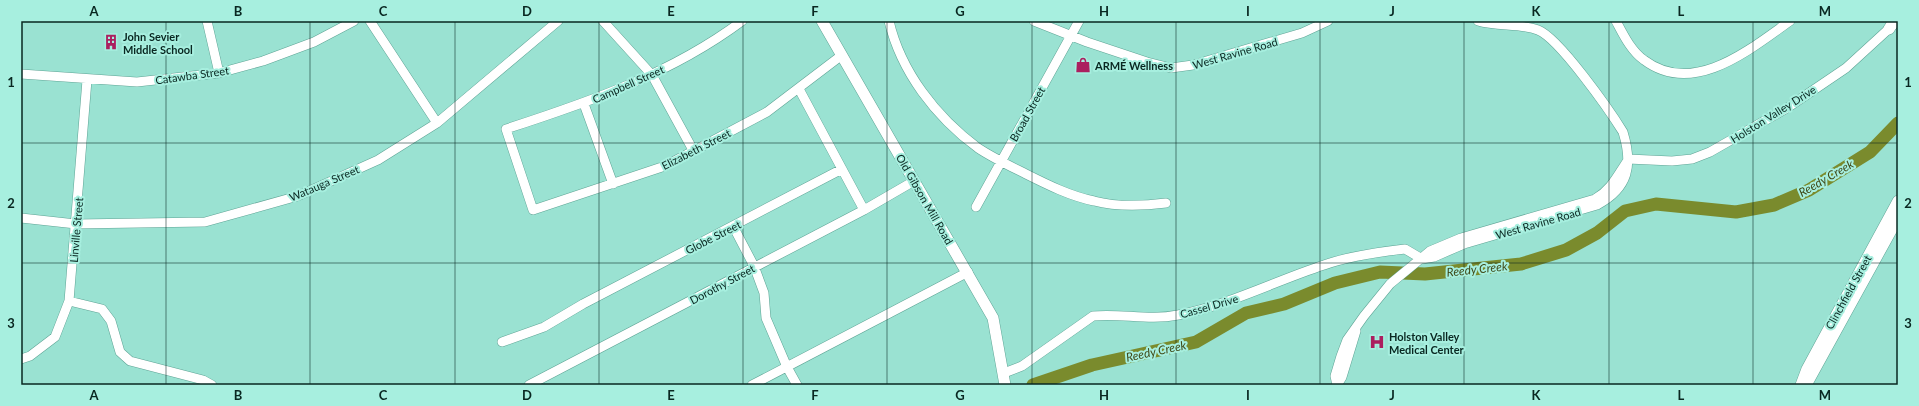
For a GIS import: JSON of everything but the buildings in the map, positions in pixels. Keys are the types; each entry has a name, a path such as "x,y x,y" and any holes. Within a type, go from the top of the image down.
{"main road":[{"name":"Old Gibson Mill Road","path":"822,21 968,272 993,318 1005,381"},
{"name":"Clinchfield Street","path":"1801,385 1807,369 1898,201"},
{"name":"Clinchfield Street","path":"1806,385 1897,222"}],"street":[{"path":"207,21 219,73"},
{"name":"Catawba Street","path":"21,74 87,80 137,82 219,73 263,61 314,42 354,21"},
{"path":"370,21 437,123"},
{"name":"Watauga Street","path":"21,218 76,224 205,222 298,196 378,160 437,123 558,21"},
{"path":"603,21 652,76 693,150"},
{"name":"Campbell Street","path":"533,210 506,129 584,104 652,76 715,41 742,21"},
{"path":"889,21 897,45 923,94 948,123 979,148 1002,162 1070,195 1095,202 1122,205 1166,204"},
{"name":"West Ravine Road","path":"1034,21 1070,36 1147,62 1171,68 1182,68 1302,33 1328,21"},
{"name":"Broad Street","path":"976,207 1079,21"},
{"name":"West Ravine Road","path":"1337,385 1342,377 1356,329 1372,305 1390,284 1419,261 1434,257 1464,244 1598,205 1613,195 1622,185 1628,171 1627,145 1623,132 1564,52 1549,35 1526,26 1504,25 1478,21"},
{"path":"1616,21 1629,44 1643,60 1663,72 1686,75 1713,70 1760,42 1790,21"},
{"name":"Holston Valley Drive","path":"1628,159 1672,161 1692,159 1710,152 1787,108 1839,72 1894,24"},
{"name":"Elizabeth Street","path":"533,210 665,166 768,112 842,55"},
{"name":"Linville Street","path":"21,359 30,356 55,337 69,301 87,80"},
{"path":"799,89 864,210"},
{"path":"584,104 613,184"},
{"name":"Globe Street","path":"502,342 544,327 583,304 842,168"},
{"name":"Dorothy Street","path":"528,385 864,210 914,181"},
{"path":"733,226 754,266 764,293 766,318 787,368 796,385"},
{"name":"Cassel Drive","path":"1005,381 1022,366 1093,316 1105,315 1152,318 1177,316 1246,295 1337,261 1405,249 1419,261"},
{"path":"752,385 968,272"},
{"path":"69,301 102,309 111,321 120,352 130,361 203,380 212,385"}],"waterway":[{"name":"Reedy Creek","path":"1033,385 1092,365 1196,342 1246,313 1284,304 1335,283 1380,272 1425,274 1521,264 1566,250 1597,233 1625,211 1656,204 1736,212 1774,205 1809,190 1870,152 1898,123"}],"place":[{"name":"John Sevier Middle School","path":"111,42"},
{"name":"ARMÉ Wellness","path":"1083,65"},
{"name":"Holston Valley Medical Center","path":"1377,342"}]}
